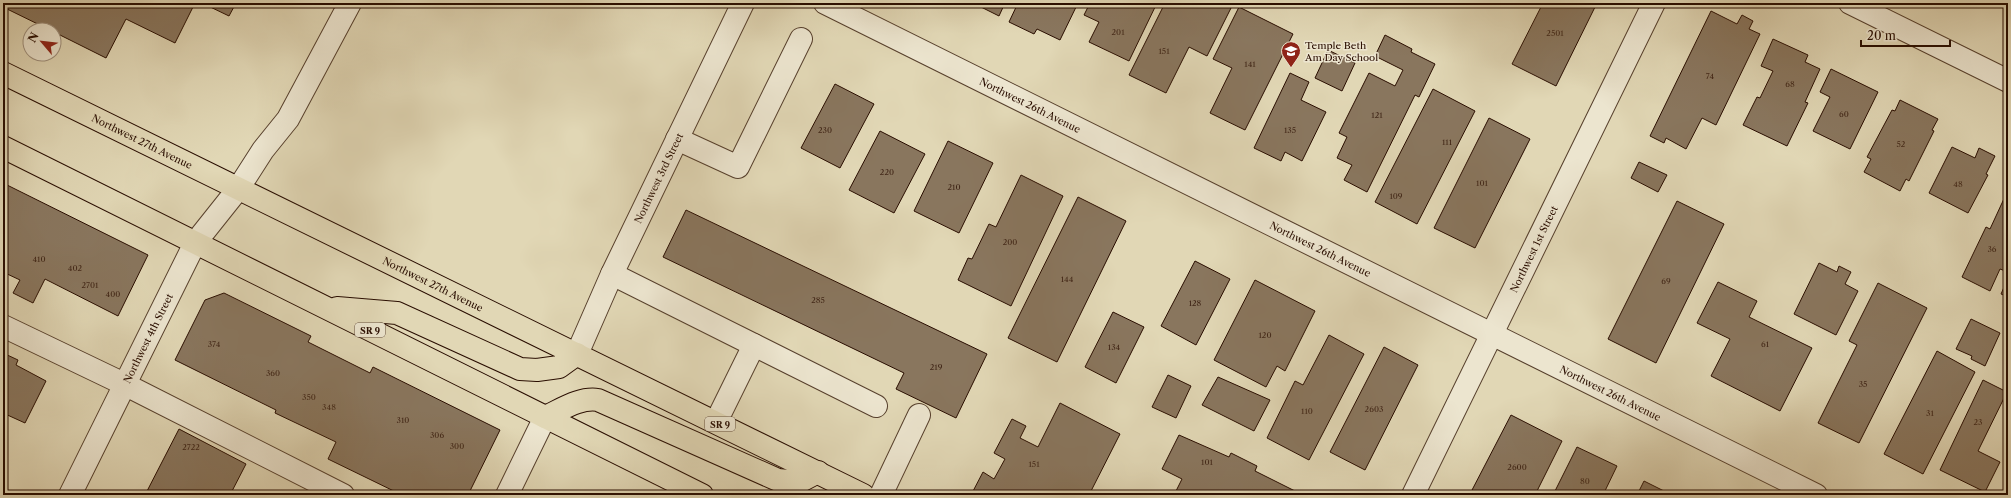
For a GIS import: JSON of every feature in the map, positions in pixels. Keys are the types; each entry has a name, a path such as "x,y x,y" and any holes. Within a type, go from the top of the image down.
{"highway":[{"name":"Northwest 27th Avenue","path":"3,73 863,495"},
{"name":"SR 9","path":"3,146 702,495"},
{"path":"326,308 397,313 520,369 537,370 559,367 577,354"},
{"path":"545,417 582,401 590,399 598,400 778,480 799,482 818,472"}],"street":[{"name":"Northwest 4th Street","path":"70,495 195,243 238,189 263,150 288,119 350,3"},
{"name":"Northwest 3rd Street","path":"577,354 612,274 744,3"},
{"name":"Northwest 26th Avenue","path":"825,3 1491,335 1816,495"},
{"name":"Northwest 1st Street","path":"1413,495 1654,3"},
{"path":"1850,3 2008,81"},
{"path":"677,139 738,167 801,39"},
{"path":"612,274 876,406"},
{"path":"3,326 124,384 343,495"},
{"path":"716,422 754,345"},
{"path":"881,495 919,415"},
{"path":"507,495 545,417"}],"building":[{"path":"3,3 195,3 175,43 126,19 106,58 62,36 62,22 34,22 3,7"},
{"path":"202,3 236,3 229,16"},
{"path":"973,3 1005,3 999,16"},
{"path":"1018,3 1078,3 1060,40 1037,29 1034,34 1009,22"},
{"path":"1090,3 1157,3 1129,61 1089,42 1099,22 1084,15"},
{"path":"1165,3 1233,4 1207,56 1189,47 1166,93 1129,75"},
{"path":"1543,3 1597,3 1556,86 1512,64"},
{"path":"1239,7 1293,34 1245,130 1210,113 1232,68 1213,59"},
{"path":"1711,11 1737,24 1742,15 1753,21 1749,29 1760,34 1716,125 1702,118 1686,149 1666,138 1664,143 1650,136"},
{"path":"1385,35 1412,49 1411,52 1435,64 1419,97 1415,95 1367,192 1344,180 1352,165 1337,158 1347,137 1339,133 1369,73 1395,86 1403,70 1375,56"},
{"path":"1773,39 1808,55 1805,62 1820,69 1805,102 1808,103 1787,146 1743,125 1757,97 1760,98 1773,71 1761,66"},
{"path":"1328,50 1355,63 1342,91 1315,78"},
{"path":"1831,69 1878,92 1850,149 1813,131 1830,97 1820,92"},
{"path":"1290,73 1309,82 1301,100 1326,112 1302,161 1285,152 1281,161 1254,148"},
{"path":"835,84 874,104 840,168 801,148"},
{"path":"1433,89 1475,111 1417,224 1375,202"},
{"path":"1900,100 1938,119 1932,130 1934,131 1909,181 1906,179 1900,191 1864,172 1871,159 1867,157 1892,110 1895,111"},
{"path":"1489,118 1530,139 1475,248 1434,228"},
{"path":"880,131 925,154 894,213 849,190"},
{"path":"948,141 993,163 959,233 914,211"},
{"path":"1952,147 1975,158 1979,148 1995,156 1986,174 1988,175 1968,213 1929,193"},
{"path":"1639,162 1667,175 1658,192 1631,178"},
{"path":"1021,175 1063,196 1011,306 958,280 968,258 972,259 989,224 996,227"},
{"path":"3,183 148,255 118,316 45,279 33,303 13,293 20,280 3,272"},
{"path":"2008,190 2008,272 2000,269 1990,291 1962,277 1986,227 1990,229"},
{"path":"1078,197 1126,221 1057,362 1008,338"},
{"path":"1677,201 1724,224 1656,363 1608,339"},
{"path":"686,210 987,354 956,418 896,389 904,373 663,257"},
{"path":"1195,261 1230,279 1196,345 1161,326"},
{"path":"1819,263 1837,272 1839,266 1851,272 1845,284 1858,291 1836,335 1794,314"},
{"path":"2008,278 2008,297 2001,294"},
{"path":"1255,280 1315,311 1285,371 1277,366 1266,387 1214,360"},
{"path":"1718,282 1757,301 1749,317 1812,348 1780,411 1711,376 1730,339 1697,323"},
{"path":"1878,283 1927,308 1859,443 1818,423 1857,345 1849,341"},
{"path":"224,293 311,336 308,342 370,373 373,367 500,430 468,495 402,495 328,459 336,442 275,413 276,410 175,360 205,300"},
{"path":"1113,312 1144,327 1116,383 1085,367"},
{"path":"1971,319 2000,333 1985,366 1971,359 1972,356 1956,349"},
{"path":"1329,335 1364,354 1309,460 1267,438 1295,381 1303,385"},
{"path":"1384,347 1418,365 1365,470 1330,452"},
{"path":"1937,351 1975,372 1923,474 1884,454"},
{"path":"3,353 18,360 16,365 46,381 25,423 3,413"},
{"path":"1168,375 1191,386 1176,418 1152,407"},
{"path":"1218,377 1270,400 1254,431 1202,405"},
{"path":"1983,380 2007,392 1978,451 2000,462 1985,492 1940,470"},
{"path":"1060,403 1120,434 1089,495 971,495 983,472 994,479 1005,459 994,453 1012,419 1026,426 1020,438 1038,447"},
{"path":"1511,415 1562,441 1535,495 1476,495 1471,492"},
{"path":"179,429 246,464 230,495 145,495"},
{"path":"1179,435 1229,457 1231,453 1257,466 1255,471 1303,495 1174,495 1182,479 1162,469"},
{"path":"1577,447 1617,466 1603,495 1553,495"},
{"path":"1644,481 1672,495 1637,495"}],"place":[{"name":"Temple Beth Am Day School","path":"1291,68"}]}
